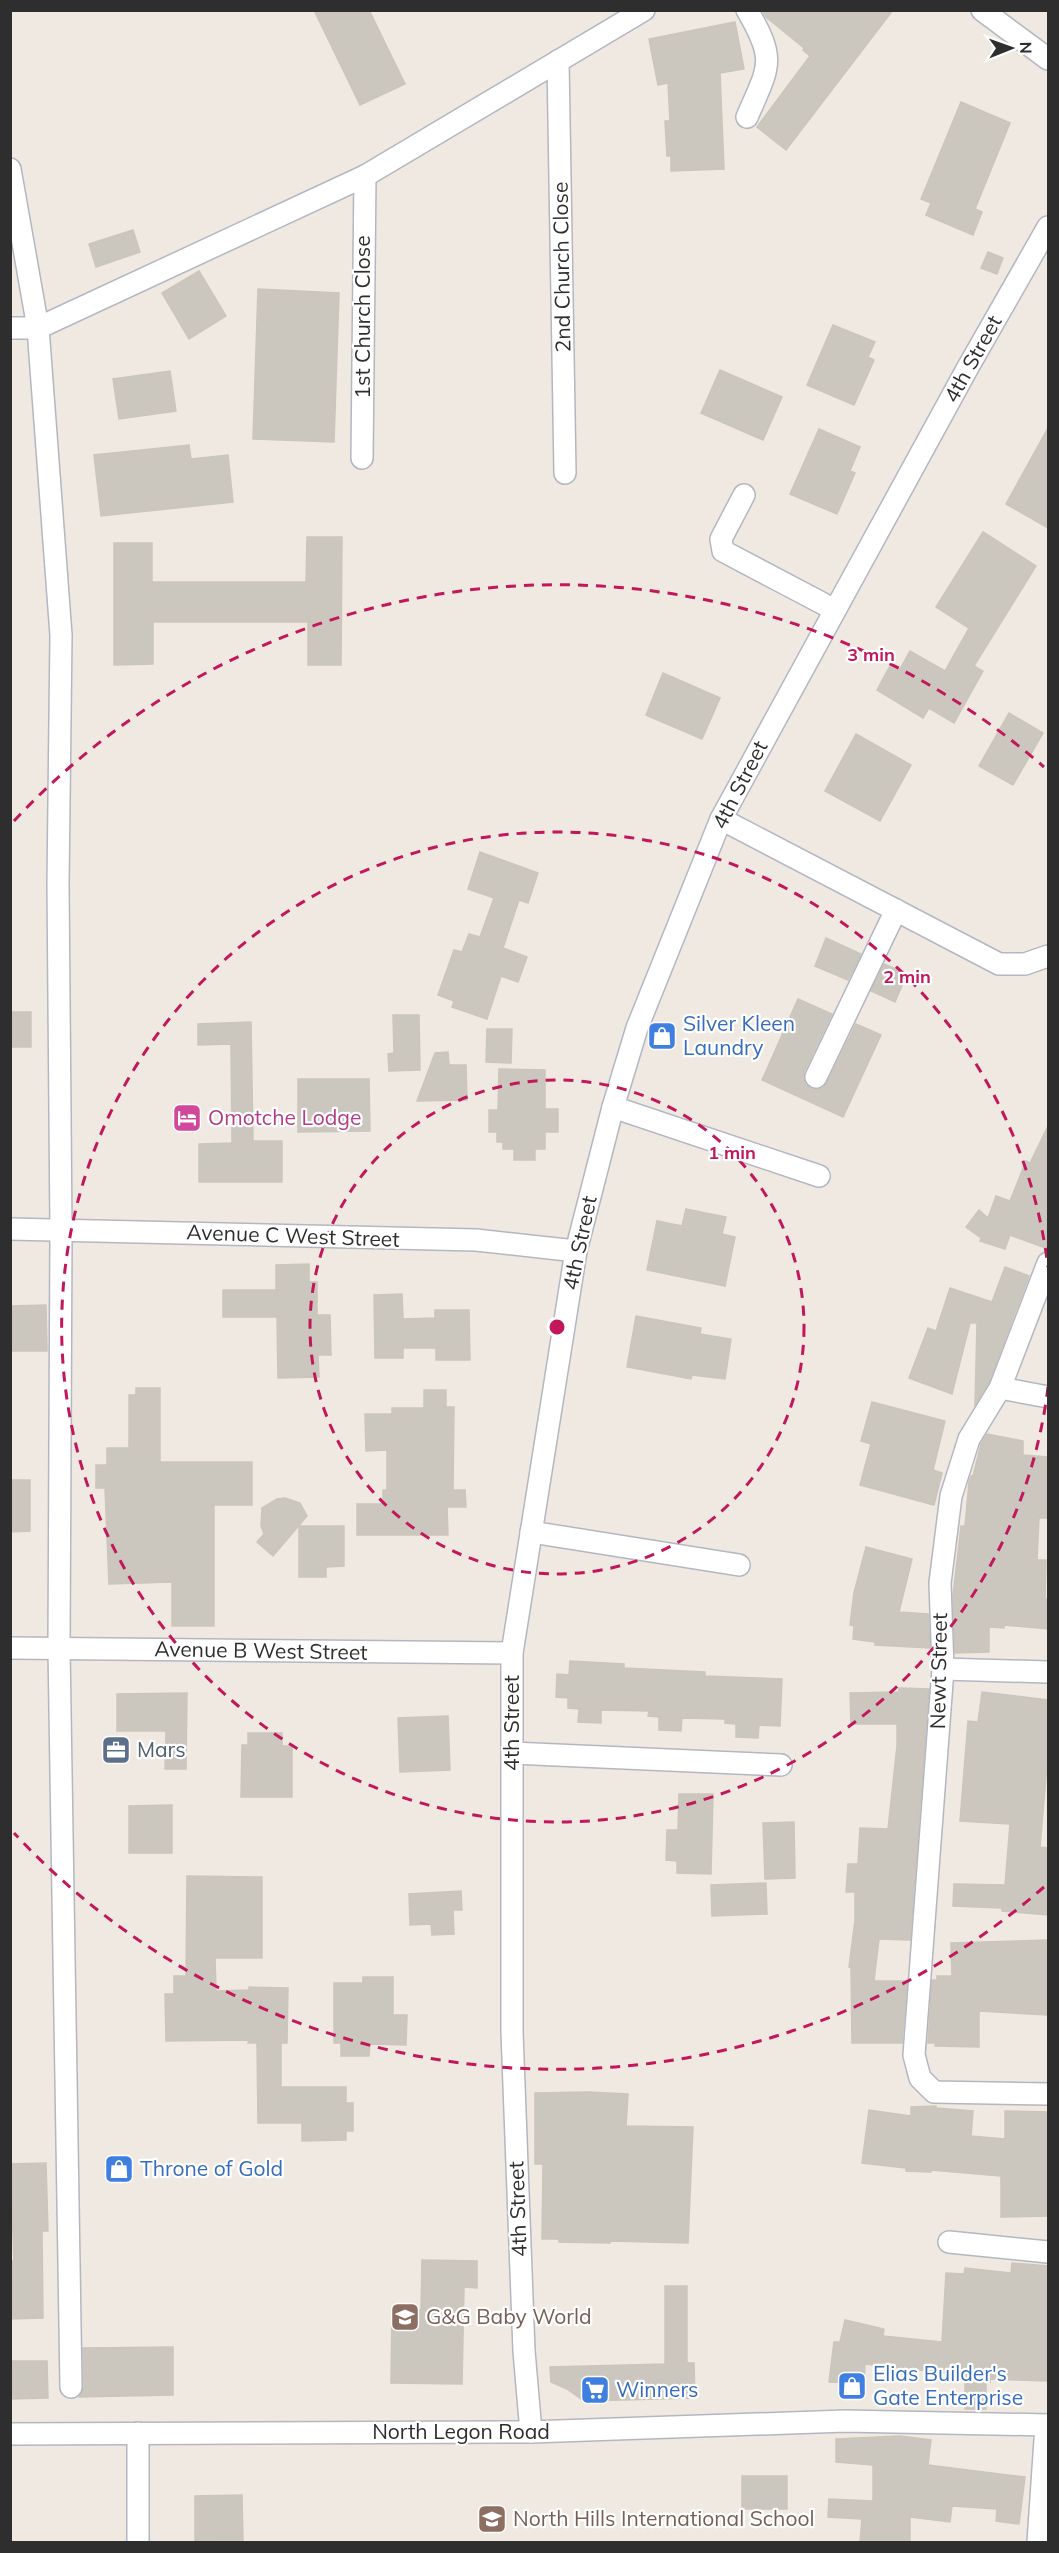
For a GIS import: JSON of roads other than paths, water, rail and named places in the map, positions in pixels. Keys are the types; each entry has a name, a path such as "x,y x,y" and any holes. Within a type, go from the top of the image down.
{"street":[{"path":"10,327 39,328 365,176 644,10"},
{"path":"747,10 763,38 767,70 747,117"},
{"path":"982,10 1048,59"},
{"name":"2nd Church Close","path":"558,61 565,473"},
{"path":"10,169 39,328 61,635 58,884 61,1230 59,1649 71,2387"},
{"name":"1st Church Close","path":"362,458 365,176"},
{"name":"4th Street","path":"531,2432 524,2340 512,2032 512,1653 576,1251 613,1107 638,1028 721,819 967,369 1048,227"},
{"path":"744,495 721,539 723,551 835,610"},
{"path":"721,819 999,964 1025,964 1048,956"},
{"path":"816,1077 896,910"},
{"path":"613,1107 819,1176"},
{"name":"Avenue C West Street","path":"10,1229 476,1240 576,1251"},
{"name":"Newt Street","path":"1048,1263 1000,1388 969,1438 951,1496 940,1583 943,1669 914,2055 920,2078 934,2092 1048,2094"},
{"path":"1000,1388 1048,1397"},
{"path":"531,1532 738,1565"},
{"name":"Avenue B West Street","path":"10,1648 512,1653"},
{"path":"943,1669 1048,1672"},
{"path":"512,1753 781,1765"},
{"path":"949,2242 1048,2252"},
{"name":"North Legon Road","path":"10,2434 531,2432 845,2421 1047,2425"},
{"path":"1038,2542 1047,2425"},
{"path":"138,2433 138,2542"}],"place":[{"name":"Silver Kleen Laundry","path":"662,1036"},
{"name":"Omotche Lodge","path":"187,1118"},
{"name":"Mars","path":"116,1750"},
{"name":"Throne of Gold","path":"119,2169"},
{"name":"G&G Baby World","path":"405,2317"},
{"name":"Elias Builder's Gate Enterprise","path":"852,2386"},
{"name":"Winners","path":"595,2390"},
{"name":"North Hills International School","path":"492,2519"}]}
